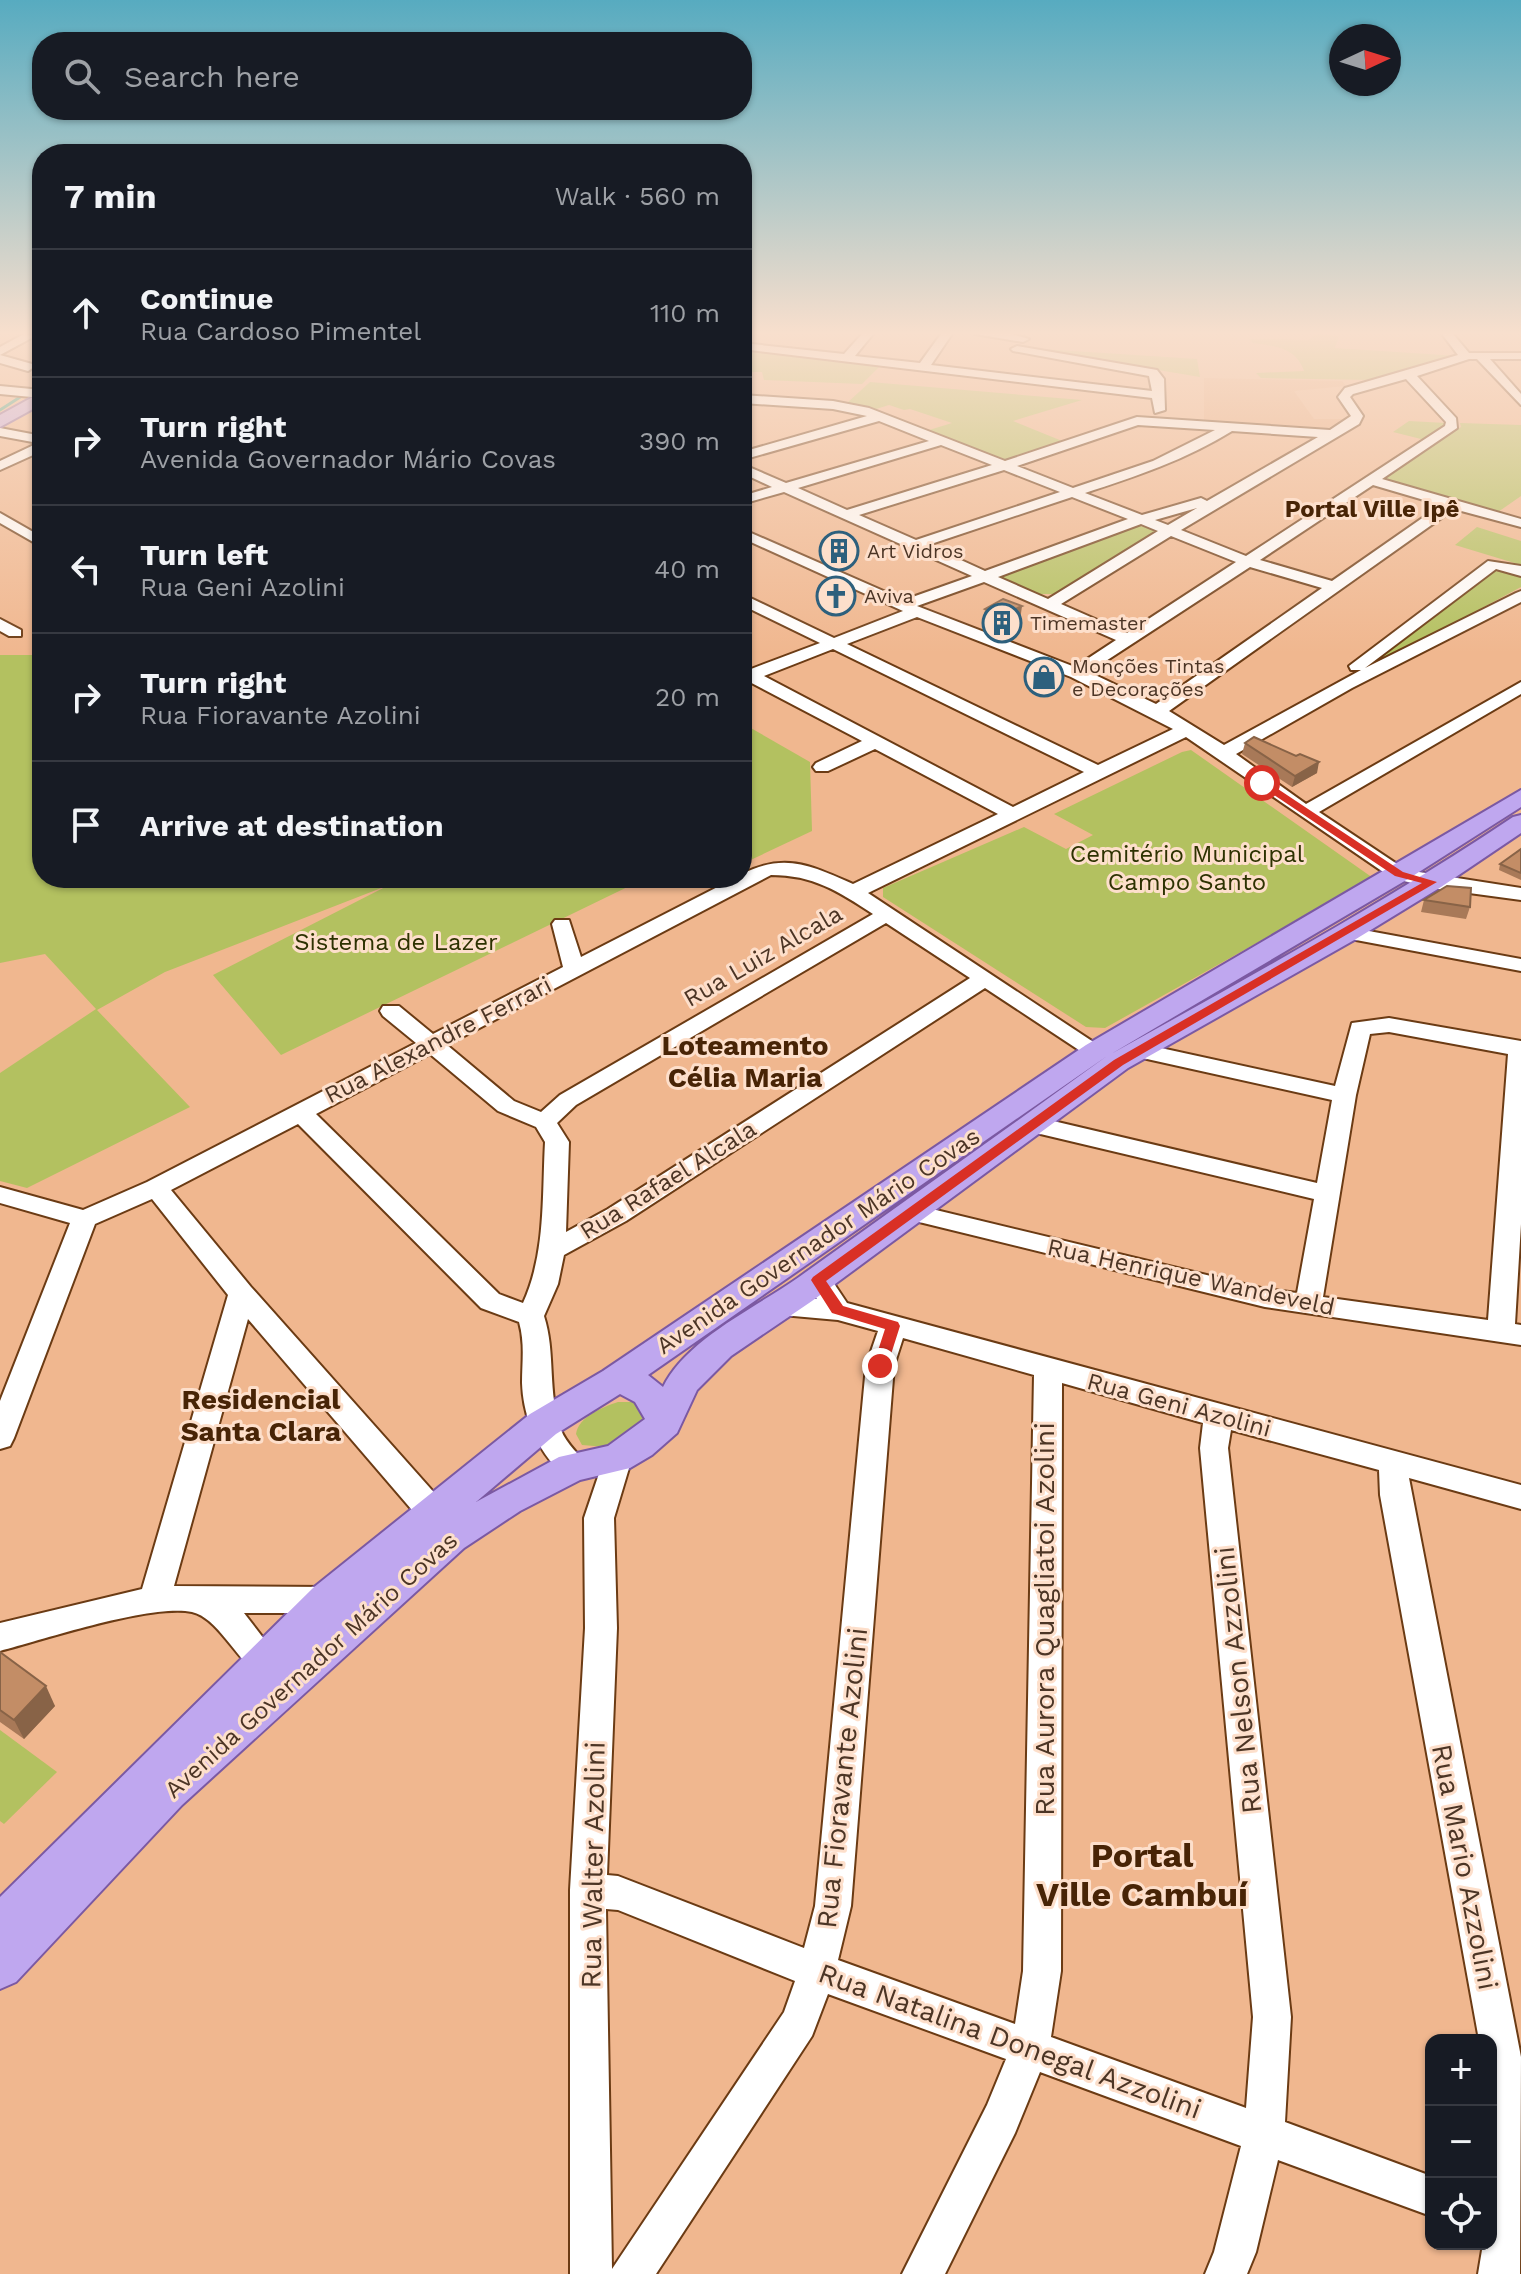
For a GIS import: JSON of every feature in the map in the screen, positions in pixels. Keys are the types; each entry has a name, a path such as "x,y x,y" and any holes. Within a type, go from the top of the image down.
{"main road":[{"name":"Avenida Governador Mário Covas","path":"0,1966 167,1791 451,1537 507,1501 572,1467 617,1458 639,1445 664,1423 683,1382 719,1347 780,1307 1138,1050 1347,933 1521,797"},
{"name":"Avenida Governador Mário Covas","path":"0,1929 327,1600 543,1424 615,1380 1096,1051 1521,822"},
{"path":"615,1380 624,1380 648,1391 657,1401 664,1423"}],"street":[{"path":"752,453 798,440"},
{"path":"934,440 1247,561 1332,586"},
{"path":"845,515 1078,440"},
{"path":"912,546 1180,455 1206,440"},
{"path":"1047,606 1322,440"},
{"path":"1077,673 1429,440"},
{"path":"752,497 938,442"},
{"path":"0,466 32,451"},
{"path":"752,473 1128,640"},
{"path":"1369,480 1521,523"},
{"path":"752,671 834,643 982,577 1142,519 1191,504 1219,500"},
{"path":"1157,711 1453,503"},
{"path":"0,517 32,537"},
{"path":"752,538 909,609 1077,673 1157,711 1224,753 1348,840 1421,874 1521,894"},
{"path":"1346,684 1349,671 1493,564 1521,571"},
{"path":"1224,753 1346,684 1521,596"},
{"path":"752,604 1100,773"},
{"path":"0,624 15,633"},
{"path":"752,676 1015,815"},
{"path":"1307,811 1521,687"},
{"path":"853,892 1187,729"},
{"path":"822,767 875,742"},
{"name":"Rua Alexandre Ferrari","path":"752,877 767,869 794,867 853,892"},
{"name":"Rua Alexandre Ferrari","path":"84,1219 156,1188 730,888"},
{"path":"853,892 1096,1051"},
{"name":"Rua Luiz Alcala","path":"544,1122 568,1100 887,914"},
{"path":"562,924 574,969"},
{"path":"1347,933 1521,965"},
{"name":"Rua Rafael Alcala","path":"552,1250 617,1215 984,979"},
{"path":"391,1011 506,1106 544,1122 557,1142 552,1250 545,1284 531,1316 537,1336 536,1387 543,1424 556,1450 572,1467"},
{"path":"1308,1305 1325,1193 1360,1028 1389,1025 1520,1048 1511,1335"},
{"path":"1138,1050 1344,1095"},
{"path":"300,1112 490,1301 531,1316"},
{"path":"1032,1124 1325,1193"},
{"path":"156,1188 242,1294 435,1515"},
{"path":"0,1195 84,1219 0,1438"},
{"name":"Rua Henrique Wandeveld","path":"911,1212 1308,1305 1511,1335"},
{"path":"818,1280 838,1310"},
{"path":"155,1599 242,1294"},
{"name":"Rua Geni Azolini","path":"780,1307 838,1310 1048,1370 1521,1497"},
{"name":"Rua Fioravante Azolini","path":"631,2274 799,2023 817,1971 833,1906 880,1366 893,1326"},
{"name":"Rua Aurora Quagliatoi Azolini","path":"923,2274 1001,2119 1030,2049 1042,1971 1048,1370"},
{"path":"536,1387 572,1405"},
{"name":"Rua Nelson Azzolini","path":"1218,1416 1214,1448 1272,2017 1264,2134 1235,2252 1226,2274"},
{"name":"Rua Walter Azolini","path":"591,2274 588,1890 601,1628 599,1518 617,1458"},
{"name":"Rua Mario Azzolini","path":"1393,1462 1397,1510 1507,2085 1506,2224 1499,2274"},
{"path":"0,1637 155,1599 327,1600"},
{"path":"200,1599 235,1624 265,1661"},
{"name":"Rua Natalina Donegal Azzolini","path":"588,1890 618,1893 817,1971 1425,2194"}],"green space":[{"path":"949,440 1060,440 1067,443 1001,461"},
{"path":"1441,440 1521,440 1521,496 1498,512 1391,484 1382,478"},
{"path":"1137,526 1150,527 1156,533 1054,594 1033,594 999,578 1003,573"},
{"path":"1477,527 1521,541 1521,565 1455,545"},
{"path":"1495,571 1521,574 1521,587 1363,672 1356,671"},
{"path":"0,655 32,655 32,888 381,888 165,972 97,1010 190,1107 27,1188 0,1181 0,1073 96,1009 45,954 0,963"},
{"path":"752,729 810,762 812,831 752,859"},
{"name":"Cemitério Municipal Campo Santo","path":"1191,750 1373,878 1105,1028 1086,1027 883,897 883,888 1024,827 1066,849 1093,835 1054,814"},
{"name":"Sistema de Lazer","path":"383,888 625,888 281,1055 213,975"},
{"path":"618,1402 634,1402 642,1409 642,1421 606,1447 582,1445 576,1434 581,1423 599,1410"},
{"path":"0,1730 57,1772 4,1824 0,1821"}],"building":[{"path":"1003,599 1022,606 1002,615 985,609"},
{"path":"1254,737 1296,756 1300,754 1319,762 1295,776 1245,743"},
{"path":"1521,849 1521,873 1500,864"},
{"path":"1447,886 1471,888 1470,907 1424,900"},
{"path":"0,1652 46,1686 14,1720 0,1710"}],"place":[{"name":"Art Vidros","path":"839,551"},
{"name":"Aviva","path":"836,596"},
{"name":"Timemaster","path":"1002,623"},
{"name":"Monções Tintas e Decorações","path":"1044,677"}],"district":[{"name":"Portal Ville Ipê","path":"1372,509"},
{"name":"Loteamento Célia Maria","path":"745,1061"},
{"name":"Residencial Santa Clara","path":"261,1415"},
{"name":"Portal Ville Cambuí","path":"1142,1874"}],"route":[{"path":"880,1366 893,1326 838,1310 818,1280 1118,1062 1432,882 1399,874 1262,783"}]}
